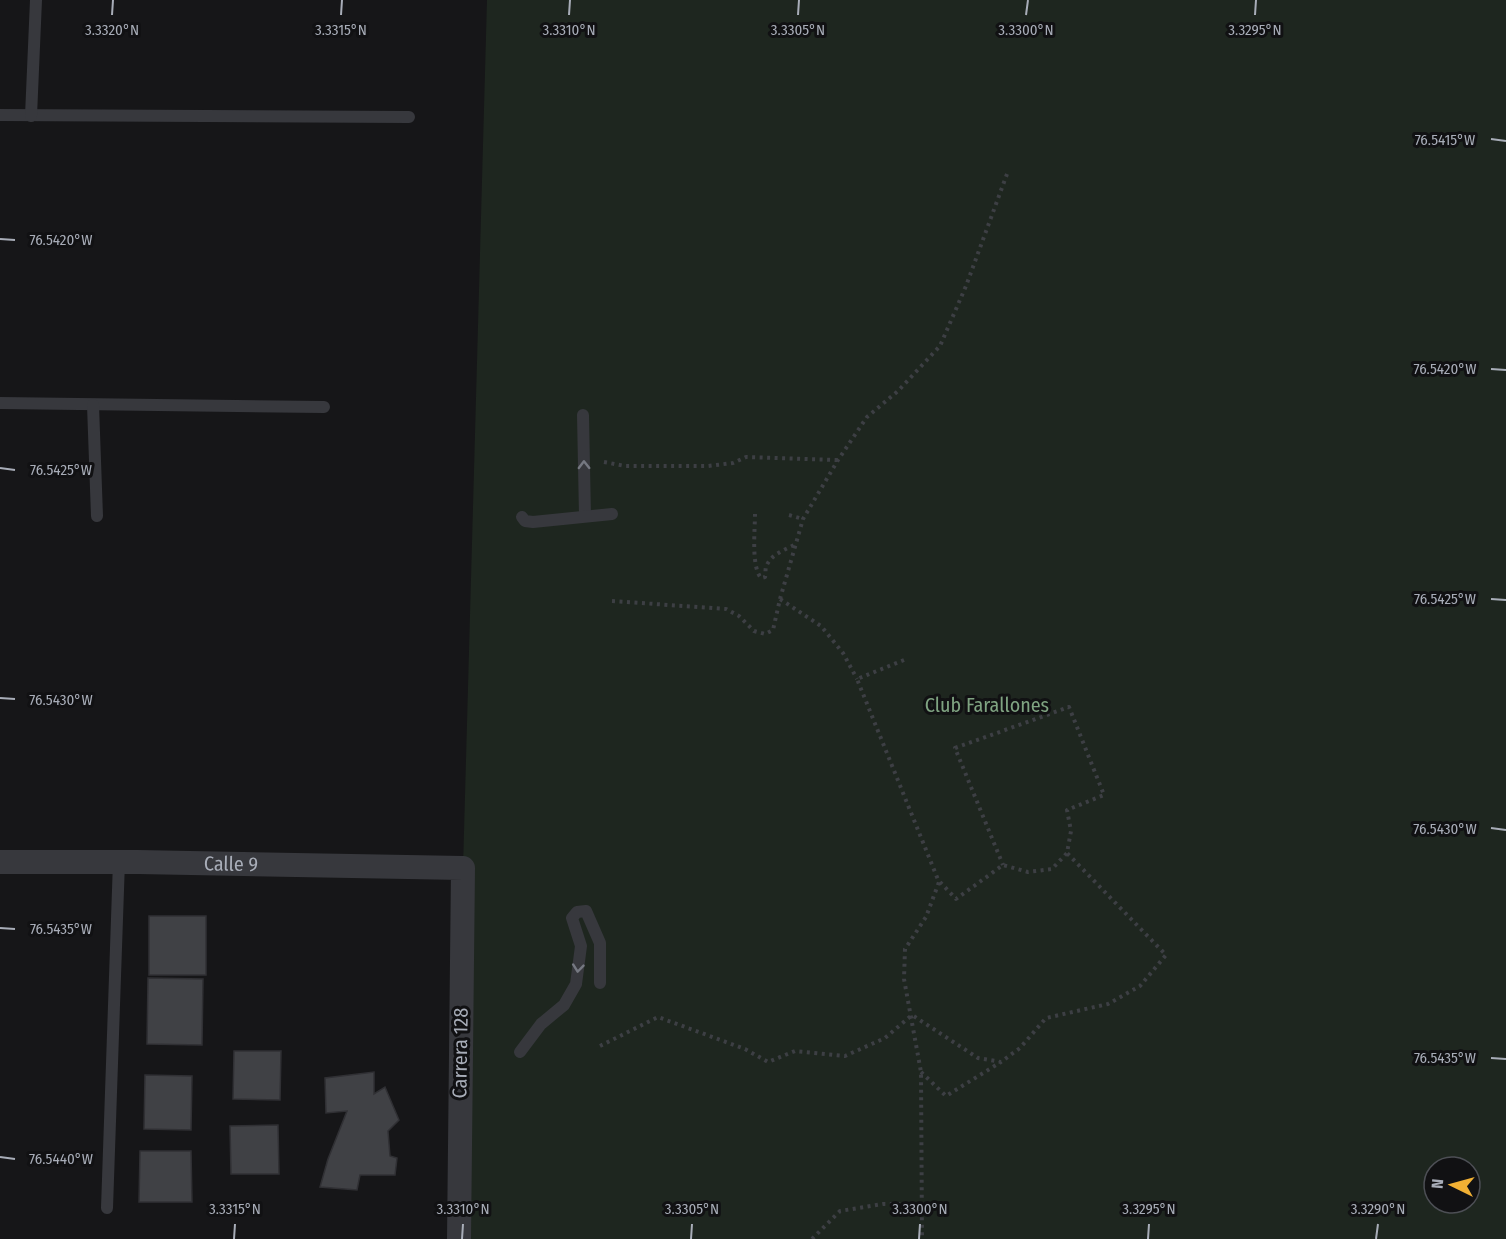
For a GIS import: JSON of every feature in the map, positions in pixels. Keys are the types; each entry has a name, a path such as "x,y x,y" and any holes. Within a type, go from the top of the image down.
{"street":[{"name":"Calle 9","path":"0,862 119,861 463,867"},
{"name":"Carrera 128","path":"459,1239 463,867"}],"lane":[{"path":"31,116 36,0"},
{"path":"0,115 409,117"},
{"path":"0,403 324,408"},
{"path":"93,405 97,516"},
{"path":"583,415 585,516"},
{"path":"522,517 525,521 533,522 612,514"},
{"path":"107,1208 119,861"},
{"path":"520,1052 541,1024 564,1005 576,984 580,946 572,918 577,912 586,911 600,943 600,983"}],"path":[{"path":"612,601 726,609 739,616 754,631 765,634 773,630 803,519 867,417 898,391 940,346 966,286 1007,174"},
{"path":"583,437 599,461 625,466 708,466 733,463 746,457 838,460"},
{"path":"755,514 755,555 758,575 761,578 765,577 766,567 772,559 795,545"},
{"path":"789,515 803,519"},
{"path":"780,599 821,626 843,653 857,679 939,882 956,899 1003,865"},
{"path":"857,679 904,660"},
{"path":"1069,707 1104,795 1067,810 1071,831 1067,853 1052,868 1028,872 1003,865 955,748 1069,707"},
{"path":"921,1072 946,1096 1020,1048 1046,1018 1108,1004 1140,987 1166,955 1067,853"},
{"path":"922,1239 921,1072 904,979 905,949 926,917 939,882"},
{"path":"912,1015 978,1058 1001,1062"},
{"path":"600,1046 658,1017 745,1049 768,1062 795,1051 845,1056 885,1038 912,1015"},
{"path":"812,1239 840,1211 883,1204 923,1204"}],"green space":[{"name":"Club Farallones","path":"487,0 1506,0 1506,1239 459,1239 463,868"}],"building":[{"path":"149,916 206,916 206,975 149,975"},
{"path":"148,978 203,979 202,1045 147,1044"},
{"path":"234,1051 281,1051 280,1100 233,1099"},
{"path":"374,1072 374,1094 385,1087 399,1120 388,1131 390,1156 397,1158 395,1175 360,1175 357,1190 320,1187 328,1159 347,1111 326,1113 325,1078"},
{"path":"145,1075 192,1076 191,1130 144,1129"},
{"path":"278,1125 279,1174 231,1174 230,1126"},
{"path":"140,1151 191,1151 192,1202 139,1202"}]}
